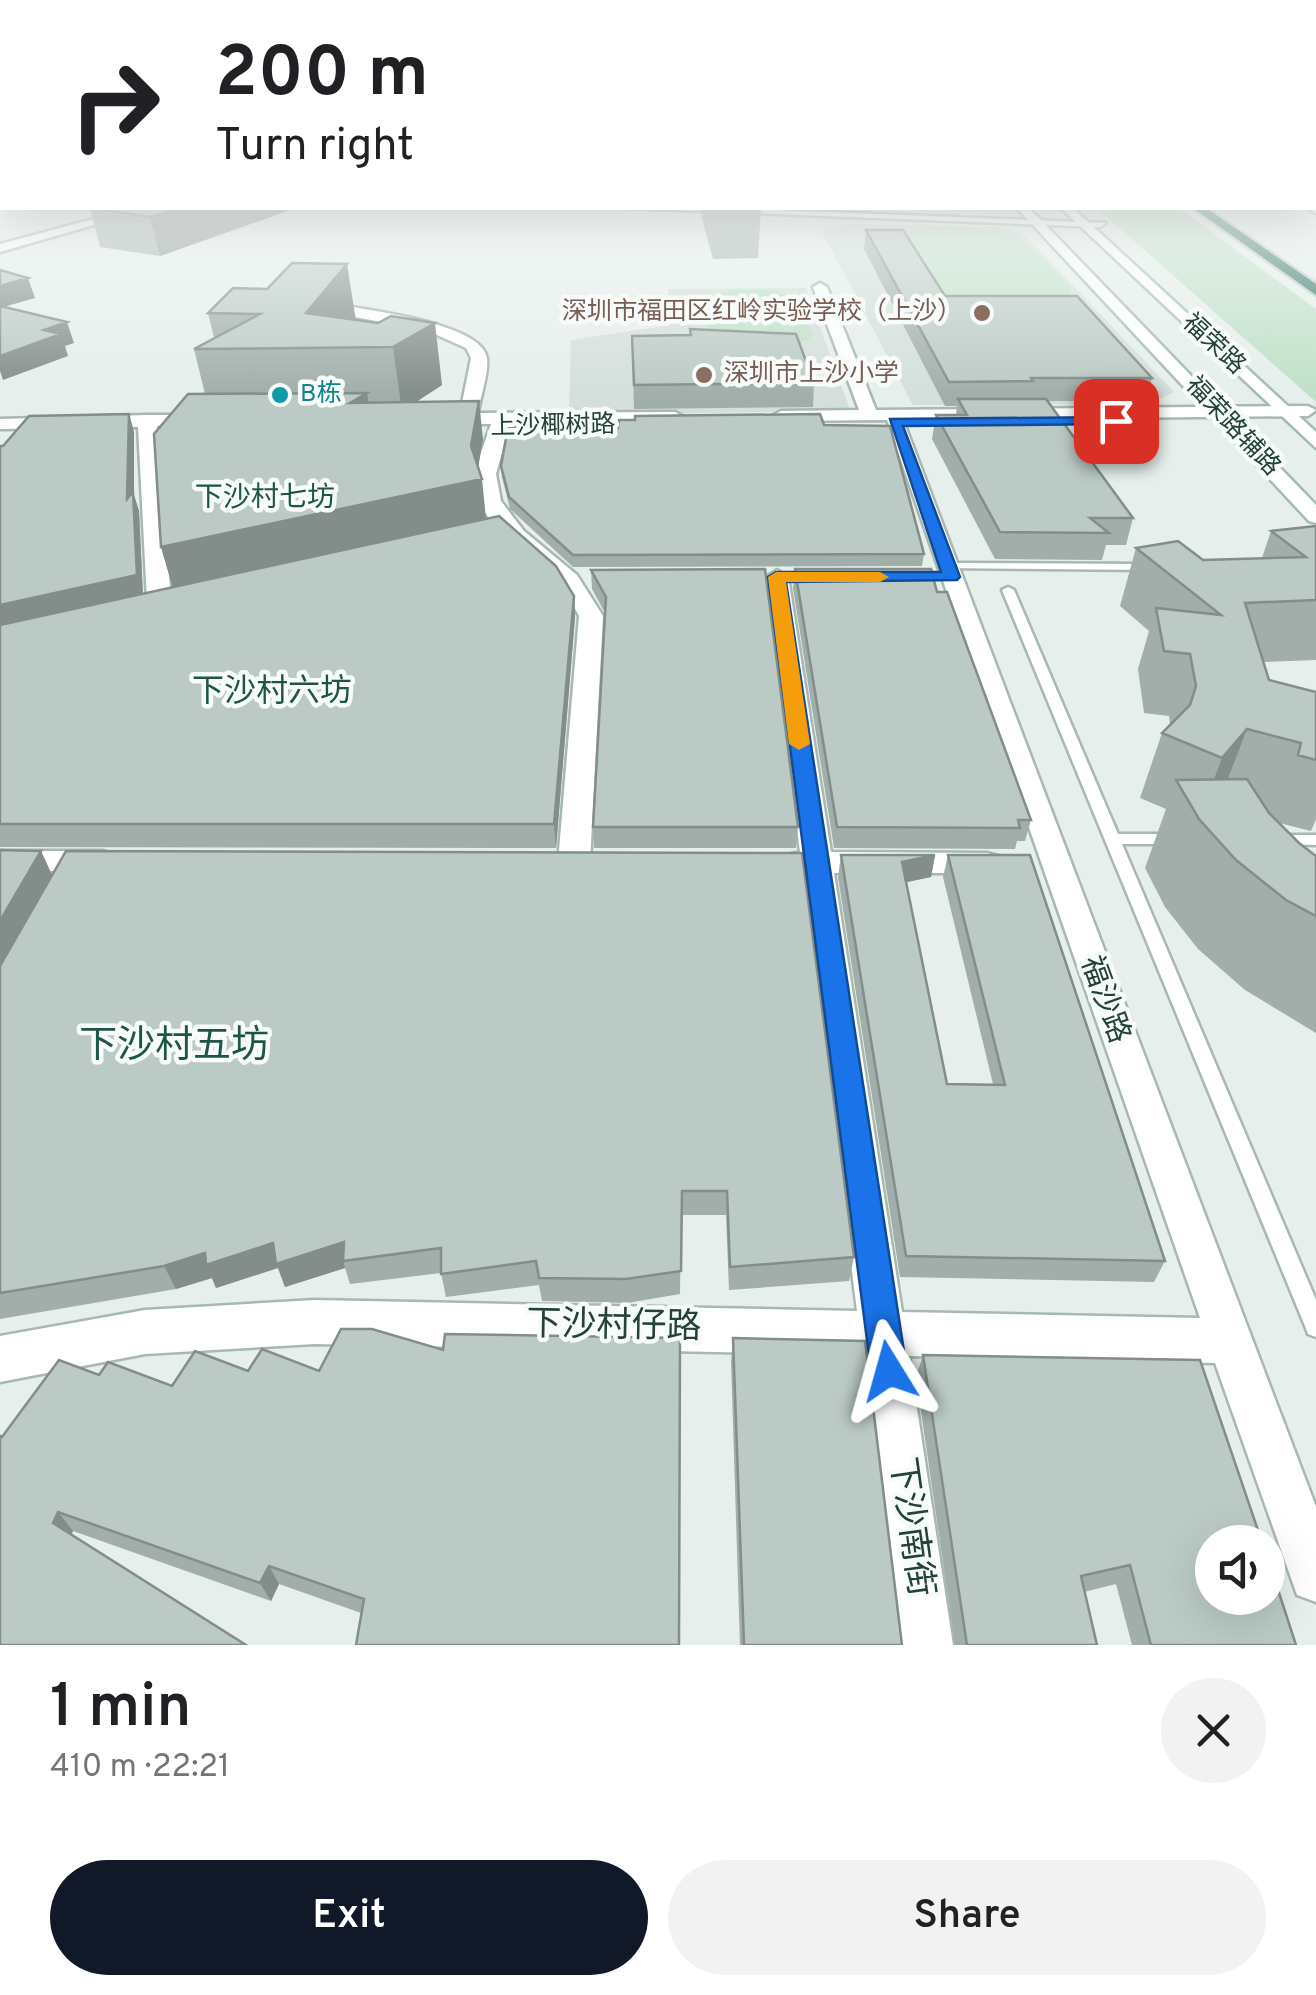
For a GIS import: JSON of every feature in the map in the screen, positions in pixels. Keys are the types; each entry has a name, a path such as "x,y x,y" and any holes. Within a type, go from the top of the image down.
{"highway":[{"path":"1248,243 1316,291"}],"street":[{"name":"福荣路辅路","path":"1056,243 1316,517"},
{"name":"福荣路","path":"1116,243 1303,416 1316,442"},
{"name":"福荣路","path":"1116,243 1303,416"},
{"name":"福沙路","path":"820,287 882,418 943,573 1232,1341 1316,1576"},
{"path":"320,306 432,327 473,344 479,358 467,423"},
{"path":"755,420 1303,416"},
{"name":"上沙椰树路","path":"429,424 696,421"},
{"path":"501,423 486,480 496,527 580,590 591,616 574,862"},
{"path":"0,424 221,424"},
{"path":"12,444 30,424"},
{"path":"146,424 159,600"},
{"name":"下沙南街","path":"777,577 926,1645"},
{"path":"566,578 605,578"},
{"path":"0,860 68,869 130,861"},
{"path":"536,862 612,862"},
{"path":"760,862 1053,863"},
{"name":"下沙村仔路","path":"0,1359 145,1332 236,1324 884,1332 1232,1341"}],"lane":[{"path":"943,573 1164,567"},
{"path":"1008,590 1316,1326"},
{"path":"1112,839 1186,840"},
{"path":"1260,840 1316,840"}],"shaded area":[{"name":"深圳市福田区红岭实验学校（上沙）","path":"828,243 1032,243 1174,392 1150,404 913,405"},
{"name":"深圳市上沙小学","path":"806,288 850,410 569,416 571,340 670,325 668,289"}],"green space":[{"path":"908,243 1025,243 1070,287 1070,296 1063,300 948,296 939,292"},
{"path":"1136,243 1226,243 1316,309 1316,402"},
{"path":"735,289 772,290 798,299 813,336 793,347 709,333 703,300"}],"building":[{"path":"873,243 911,243 945,296 1077,296 1152,378 1031,378 1033,381 949,382"},
{"path":"292,263 347,264 306,313 378,323 391,316 435,323 393,347 194,349 260,314 208,313 233,288 267,289"},
{"path":"0,270 28,278 0,286"},
{"path":"0,306 67,322 44,330 61,334 0,356"},
{"path":"690,329 796,334 814,383 634,385 632,336 691,335"},
{"path":"367,393 350,403 479,401 471,446 482,479 161,547 154,434 188,394"},
{"path":"958,399 1046,399 1133,518 1090,518 1109,533 1000,532 936,415 967,415"},
{"path":"129,414 127,499 133,492 137,575 0,605 0,446 29,416"},
{"path":"820,414 824,425 890,426 924,554 573,555 509,497 501,466 508,427 618,428 619,420 635,420 635,416"},
{"path":"499,516 556,566 574,596 554,824 0,824 0,625"},
{"path":"1316,526 1316,600 1245,603 1269,680 1316,692 1316,760 1298,755 1301,743 1247,729 1222,758 1162,733 1190,705 1196,686 1190,654 1164,651 1156,608 1221,615 1136,548 1178,541 1203,560 1306,557 1271,531"},
{"path":"765,569 798,827 593,827 606,597 591,570"},
{"path":"795,569 931,569 937,592 947,592 1031,820 1018,820 1020,828 837,827"},
{"path":"1247,779 1269,813 1316,856 1316,916 1286,900 1236,860 1199,819 1176,780"},
{"path":"0,850 41,851 0,921"},
{"path":"66,851 802,853 854,1257 730,1267 727,1191 682,1191 681,1271 626,1279 539,1278 536,1261 441,1274 441,1248 343,1261 344,1242 276,1264 273,1243 206,1265 205,1253 164,1266 0,1293 0,966"},
{"path":"841,855 935,855 902,862 947,1084 1005,1085 948,855 1030,855 1165,1261 906,1256"},
{"path":"341,1329 372,1329 443,1350 445,1334 680,1338 679,1645 356,1645 364,1599 269,1566 260,1583 58,1512 53,1523 246,1645 0,1645 0,1436 59,1360 99,1375 108,1362 172,1386 195,1351 248,1371 262,1349 319,1371"},
{"path":"733,1338 865,1341 902,1645 744,1645"},
{"path":"923,1355 1200,1360 1256,1525 1195,1525 1195,1615 1285,1615 1285,1611 1296,1645 1151,1645 1130,1565 1081,1576 1097,1645 967,1645"}],"slow traffic":[{"path":"799,744 776,577 880,577"}],"place":[{"name":"深圳市福田区红岭实验学校（上沙）","path":"982,313"},
{"name":"深圳市上沙小学","path":"704,375"},
{"name":"B栋","path":"280,395"}],"district":[{"name":"下沙村七坊","path":"265,499"},
{"name":"下沙村六坊","path":"272,693"},
{"name":"下沙村五坊","path":"174,1047"}],"route":[{"path":"889,1371 776,577 951,577 894,422 1116,421"}]}
